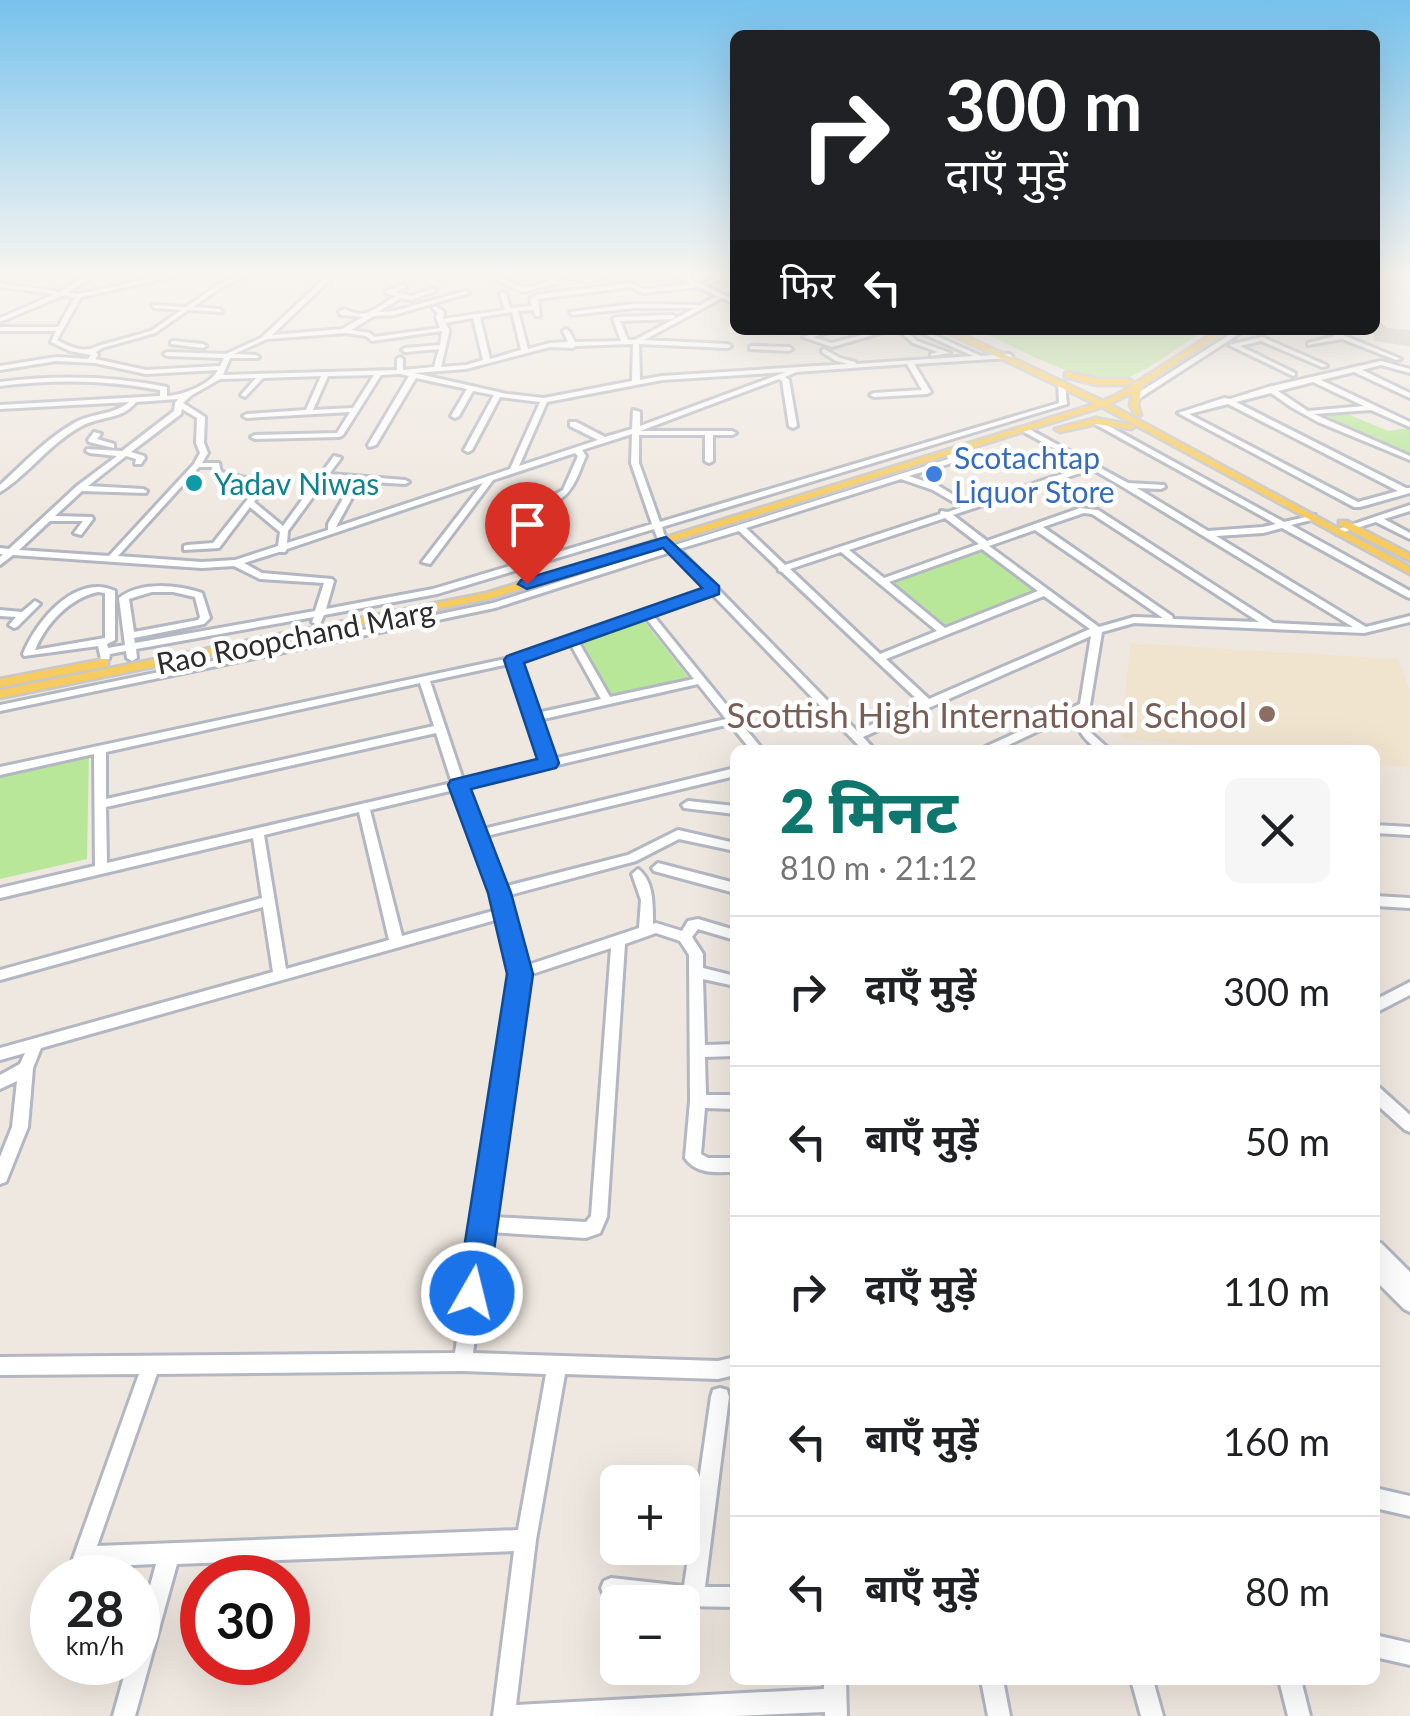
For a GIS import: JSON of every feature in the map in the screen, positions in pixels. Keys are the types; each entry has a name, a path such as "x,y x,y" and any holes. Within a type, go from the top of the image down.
{"main road":[{"path":"1009,356 1064,379 1103,383 1134,383 1174,356"},
{"path":"1018,356 1410,570"},
{"path":"1105,401 1179,356"},
{"path":"1134,383 1134,409 1138,414"},
{"path":"1105,401 1138,414 1410,558"},
{"name":"Rao Roopchand Marg","path":"0,683 104,652 462,594 1029,429 1105,401"},
{"name":"Rao Roopchand Marg","path":"0,694 461,602 1105,401"},
{"path":"1029,429 1048,430 1096,421 1145,428"}],"street":[{"path":"0,368 34,360 90,356"},
{"path":"91,356 146,372 219,372 260,378 438,370 507,356"},
{"path":"0,562 6,552 80,488 178,412 182,401 219,372 228,356"},
{"path":"248,356 256,357"},
{"path":"438,370 442,356"},
{"path":"486,356 487,362"},
{"path":"636,356 636,382"},
{"path":"776,356 793,426"},
{"path":"832,356 851,363 918,356"},
{"path":"400,372 544,400 636,382 1007,356"},
{"path":"1137,396 1208,356"},
{"path":"1255,356 1293,374"},
{"path":"1302,356 1324,366"},
{"path":"1385,356 1410,368"},
{"path":"983,357 1000,366"},
{"path":"400,359 400,372"},
{"path":"1408,491 1354,504 1182,414 1184,410 1384,362 1410,368"},
{"path":"874,395 928,391 910,363"},
{"path":"1354,369 1410,396"},
{"path":"255,437 338,435 378,374"},
{"path":"6,552 236,563 638,431 778,375"},
{"path":"309,410 325,376"},
{"path":"372,445 413,376"},
{"path":"0,384 44,378 140,384 164,389 163,400"},
{"path":"245,395 260,378"},
{"path":"0,708 474,611 664,538 1063,404 1064,379"},
{"path":"1312,379 1410,425"},
{"path":"455,416 472,387"},
{"path":"1271,389 1288,404 1312,412 1372,408"},
{"path":"468,450 498,394"},
{"path":"513,471 544,400"},
{"path":"1227,400 1408,491"},
{"path":"0,406 182,401 202,417 200,442 204,453 197,465 111,559"},
{"path":"1,488 84,421 126,411 133,402"},
{"path":"247,416 352,410"},
{"path":"636,412 634,463 664,538 864,745"},
{"path":"1312,412 1322,422 1410,458"},
{"path":"1096,421 1410,595"},
{"path":"573,424 604,440"},
{"path":"1029,429 1364,630"},
{"path":"638,431 732,433"},
{"path":"709,432 710,462"},
{"path":"97,434 92,440 100,441 99,444 134,447"},
{"path":"552,555 529,526 537,508 566,491 582,456 576,450"},
{"path":"90,451 140,457 138,462"},
{"path":"236,563 265,577 329,581 319,617 434,592 552,555 741,528 952,460 950,452"},
{"path":"282,550 284,531 337,458"},
{"path":"187,548 216,546 251,504 254,492 242,480 217,474 216,465 197,465"},
{"path":"782,569 944,512 1091,467"},
{"path":"322,476 405,482"},
{"path":"903,477 936,488 965,506"},
{"path":"428,562 490,479"},
{"path":"1126,484 1161,486"},
{"path":"80,488 142,491"},
{"path":"332,532 332,524 350,494"},
{"path":"251,504 284,531"},
{"path":"1338,531 1410,508"},
{"path":"881,582 1083,510 1095,512 1273,628"},
{"path":"944,512 1097,630"},
{"path":"1204,534 1287,526 1312,517"},
{"path":"46,518 89,520 78,533"},
{"path":"1376,518 1410,536"},
{"path":"1035,526 1171,620"},
{"path":"741,528 928,704"},
{"path":"840,548 943,631"},
{"path":"104,588 110,591 110,640 104,652 31,655 28,650 79,594 104,588"},
{"path":"0,771 513,660 713,590"},
{"path":"189,591 199,595 205,618 201,622 130,647 124,598 129,594 189,591"},
{"path":"878,658 1046,592"},
{"path":"14,625 35,604"},
{"path":"0,613 24,614"},
{"path":"647,614 753,745"},
{"path":"856,736 1097,630 1134,620 1364,630 1410,619"},
{"path":"1097,630 1083,706 1083,728 1099,745"},
{"path":"45,654 46,639 54,633"},
{"path":"573,640 606,701"},
{"path":"513,660 549,763"},
{"path":"424,678 438,729 499,893 520,974 463,1362"},
{"path":"532,718 701,680"},
{"path":"1001,745 1083,706"},
{"path":"0,893 734,720"},
{"path":"101,804 438,729"},
{"path":"100,748 101,870"},
{"path":"476,836 730,773"},
{"path":"688,806 730,810"},
{"path":"364,808 398,944"},
{"path":"1380,830 1410,831"},
{"path":"258,833 280,976"},
{"path":"499,893 632,858 678,834 730,846"},
{"path":"658,868 730,887"},
{"path":"638,874 647,900 646,932"},
{"path":"0,975 269,900"},
{"path":"1380,900 1410,902"},
{"path":"0,1054 504,913"},
{"path":"685,938 698,924 730,934"},
{"path":"520,974 646,932 667,928 685,938 696,954 698,1101 693,1158 706,1166 730,1165"},
{"path":"482,1224 586,1230 594,1227 599,1217 618,941"},
{"path":"696,972 730,981"},
{"path":"1380,1004 1410,988"},
{"path":"0,1177 20,1128 26,1068 36,1044"},
{"path":"698,1051 730,1050"},
{"path":"0,1083 26,1068"},
{"path":"1380,1099 1410,1126"},
{"path":"698,1101 730,1102"},
{"path":"1380,1255 1410,1284"},
{"path":"1380,1273 1410,1303"},
{"path":"0,1366 463,1362 718,1370 730,1367"},
{"path":"84,1555 151,1365"},
{"path":"556,1365 526,1540 507,1716 667,1712 836,1699"},
{"path":"695,1585 720,1397"},
{"path":"1380,1499 1410,1506"},
{"path":"160,1557 526,1540"},
{"path":"124,1716 169,1556"},
{"path":"700,1597 730,1597"},
{"path":"1380,1647 1410,1654"},
{"path":"993,1685 999,1716"},
{"path":"1143,1685 1152,1716"},
{"path":"1291,1685 1300,1716"}],"shaded area":[{"name":"Scottish High International School","path":"1130,643 1398,659 1410,690 1410,768 1380,765 1380,745 1188,745 1121,738"}],"green space":[{"path":"1033,356 1165,356 1124,379 1110,381 1072,372"},
{"path":"1343,412 1388,431 1410,428 1410,457 1323,414"},
{"path":"981,550 1035,590 943,626 890,582"},
{"path":"643,620 689,678 611,695 581,642"},
{"path":"89,756 87,859 0,879 0,775"}],"place":[{"name":"Scotachtap Liquor Store","path":"934,474"},
{"name":"Yadav Niwas","path":"194,483"},
{"name":"Scottish High International School","path":"1267,714"}],"route":[{"path":"472,1293 520,974 499,893 459,785 549,763 513,660 713,590 666,542 527,584"}]}
